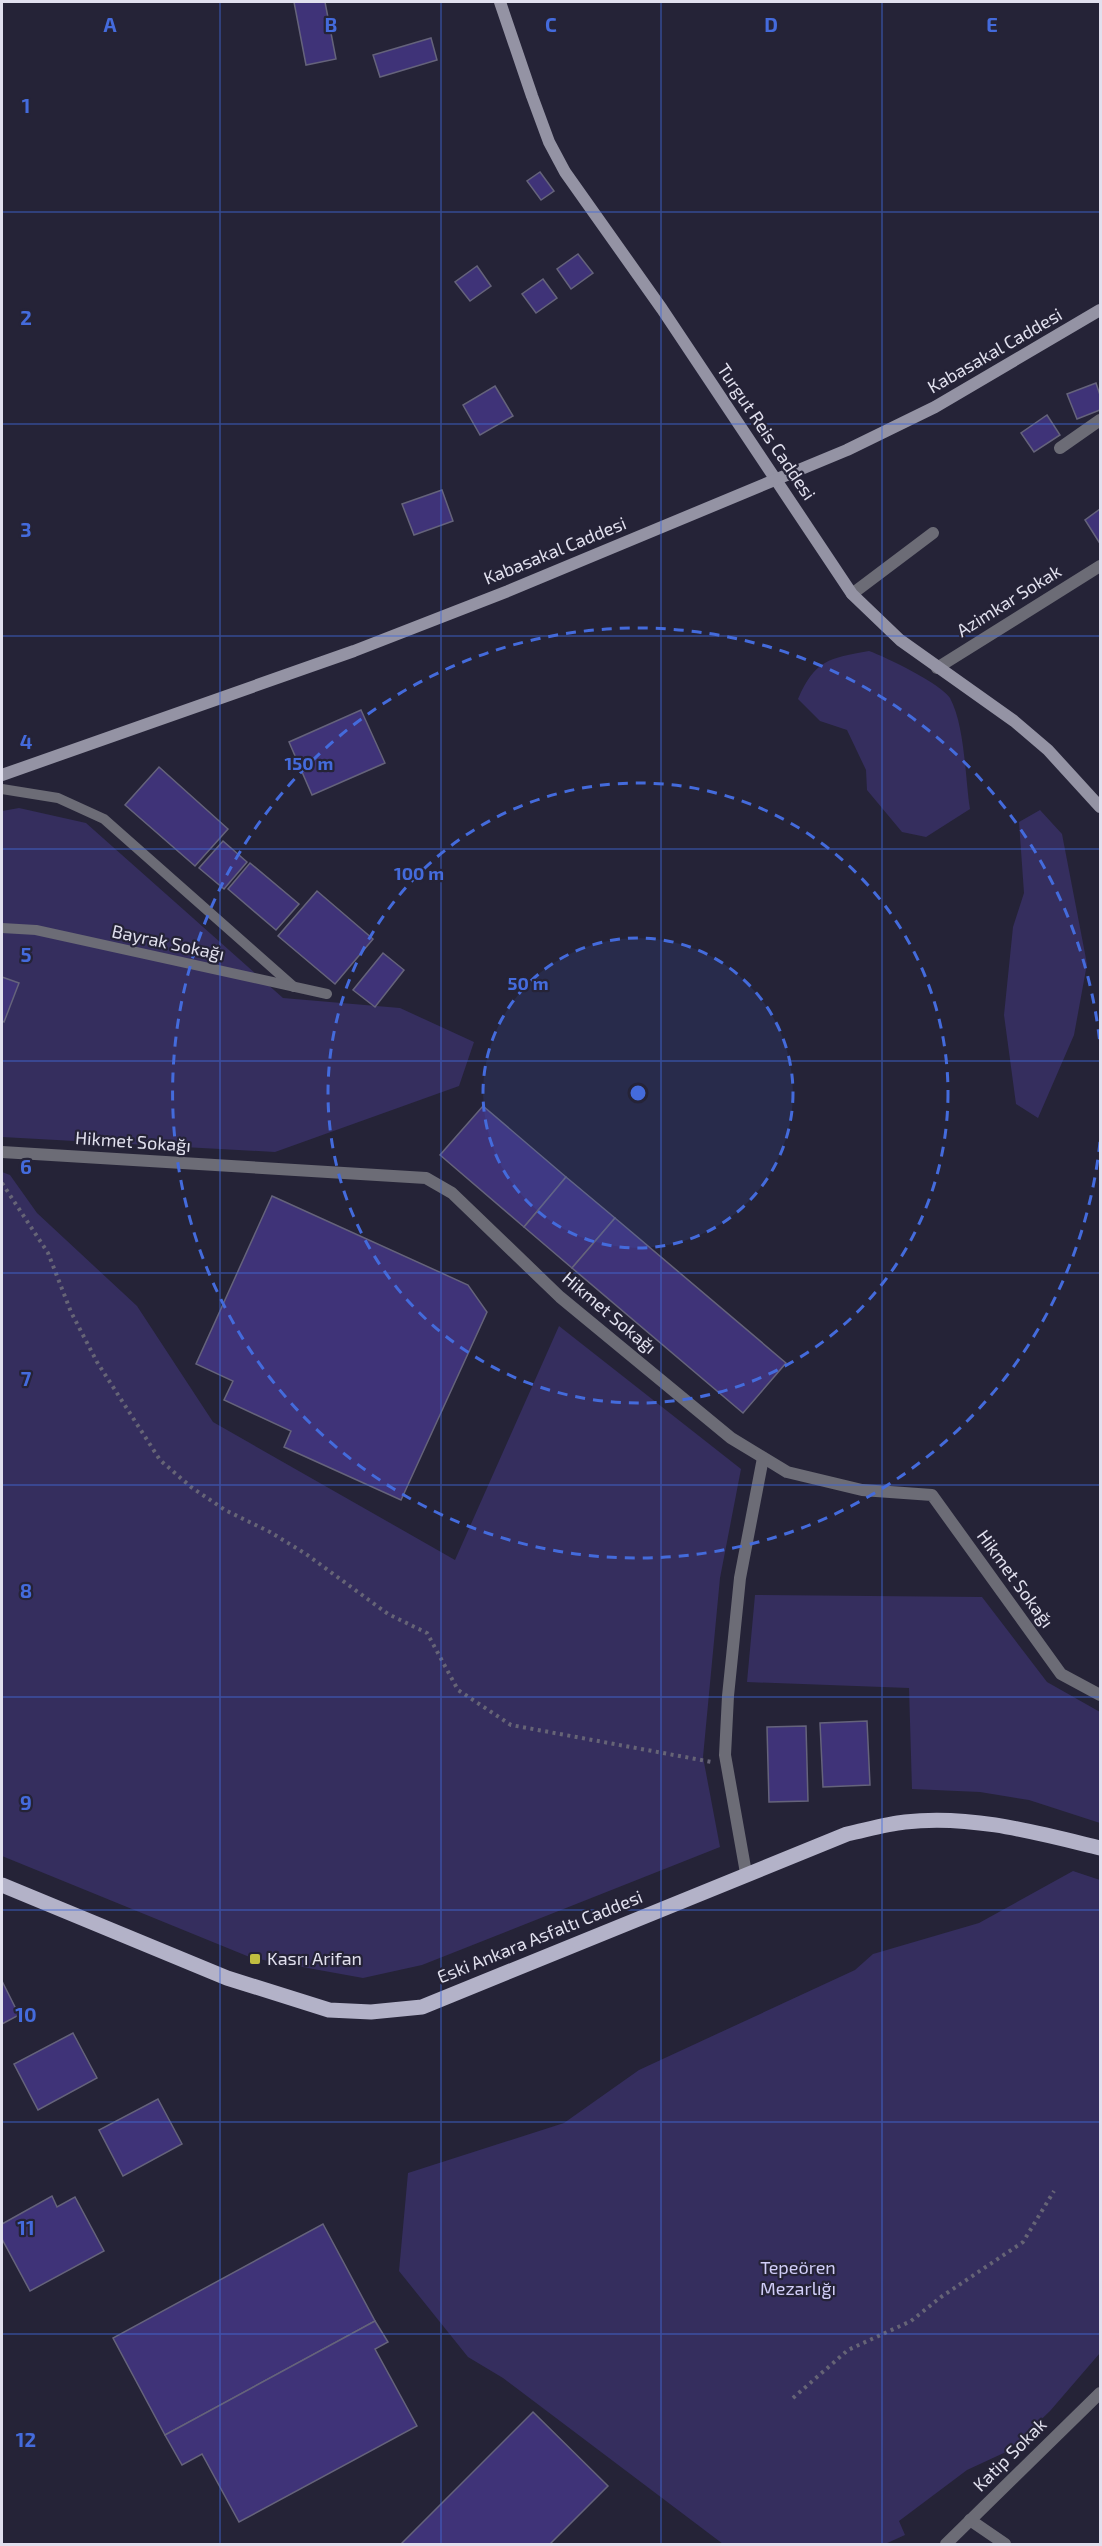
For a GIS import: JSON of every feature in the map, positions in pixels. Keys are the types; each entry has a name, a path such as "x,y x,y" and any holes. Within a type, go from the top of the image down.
{"main road":[{"name":"Eski Ankara Asfaltı Caddesi","path":"2,1885 228,1978 329,2010 371,2012 422,2007 746,1873 847,1834 906,1822 952,1822 1014,1828 1101,1850"}],"street":[{"name":"Turgut Reis Caddesi","path":"503,2 532,96 549,142 565,172 655,300 852,594 900,640 1014,721 1048,750 1101,807"},
{"name":"Kabasakal Caddesi","path":"2,775 354,651 508,591 847,450 935,407 1101,310"},
{"path":"1060,448 1101,420"},
{"path":"852,594 933,533"},
{"name":"Azimkar Sokak","path":"937,668 1101,566"},
{"name":"Hikmet Sokağı","path":"2,1152 426,1178 452,1193 569,1304 731,1438 787,1472 862,1490 932,1495 1061,1674 1101,1695"},
{"path":"746,1873 727,1765 728,1696 740,1578 763,1458"},
{"name":"Katip Sokak","path":"946,2544 1101,2393"},
{"path":"970,2520 1005,2544"}],"lane":[{"path":"2,789 58,798 104,819 294,987"},
{"name":"Bayrak Sokağı","path":"2,928 36,930 327,994"}],"path":[{"path":"2,1183 48,1253 70,1312 97,1362 160,1460 191,1487 225,1510 270,1532 306,1554 388,1614 427,1633 458,1690 511,1725 727,1765"},
{"path":"793,2398 848,2350 911,2321 941,2297 1023,2242 1053,2191"}],"green space":[{"path":"869,651 900,665 945,692 955,709 962,737 970,809 926,837 902,832 867,790 866,770 847,730 820,721 798,699 811,676 825,663 843,656"},
{"path":"19,808 86,823 283,998 400,1008 474,1042 459,1086 275,1152 2,1137 2,811"},
{"path":"1040,810 1062,834 1087,964 1074,1035 1038,1118 1016,1104 1004,1015 1013,927 1024,893 1019,822"},
{"path":"2,1172 10,1175 37,1213 137,1306 213,1422 455,1560 559,1326 741,1469 720,1578 703,1757 720,1847 422,1965 363,1978 252,1958 2,1856"},
{"path":"755,1595 982,1597 1047,1682 1100,1712 1100,1823 1029,1800 980,1792 912,1789 909,1688 747,1682"},
{"name":"Tepeören Mezarlığı","path":"1073,1871 1100,1880 1100,2353 1050,2411 1008,2451 967,2470 899,2521 905,2535 885,2544 723,2544 503,2378 468,2357 399,2271 408,2173 564,2123 639,2070 855,1970 873,1954 979,1923"}],"building":[{"path":"294,2 325,2 336,59 306,65"},
{"path":"431,38 437,60 380,77 373,55"},
{"path":"540,172 554,191 541,200 527,181"},
{"path":"578,254 593,273 571,289 557,269"},
{"path":"477,266 491,286 470,301 455,282"},
{"path":"543,279 557,298 536,313 522,294"},
{"path":"1096,383 1100,395 1100,410 1077,419 1067,394"},
{"path":"495,386 513,416 480,435 463,405"},
{"path":"1047,415 1060,435 1034,452 1021,433"},
{"path":"442,490 453,521 414,535 402,504"},
{"path":"1100,509 1100,541 1099,542 1085,520"},
{"path":"361,710 385,763 312,795 289,742"},
{"path":"159,767 228,829 195,866 125,805"},
{"path":"223,841 247,862 224,889 199,868"},
{"path":"250,863 299,904 276,930 228,889"},
{"path":"317,891 373,939 335,984 278,936"},
{"path":"383,953 404,970 375,1007 353,990"},
{"path":"2,977 19,983 4,1022 2,1021"},
{"path":"483,1106 566,1177 524,1227 440,1155"},
{"path":"566,1177 615,1218 572,1268 524,1227"},
{"path":"272,1196 468,1285 487,1312 401,1500 284,1447 291,1431 224,1400 233,1381 196,1364"},
{"path":"615,1218 786,1363 743,1413 572,1268"},
{"path":"867,1721 870,1785 823,1787 820,1723"},
{"path":"806,1726 808,1801 769,1802 767,1727"},
{"path":"2,1981 19,2015 2,2024"},
{"path":"73,2033 97,2078 38,2110 14,2064"},
{"path":"158,2099 182,2144 123,2176 99,2130"},
{"path":"52,2196 57,2207 75,2197 104,2251 30,2291 2,2239 2,2224"},
{"path":"323,2224 375,2321 165,2435 113,2338"},
{"path":"375,2321 388,2342 375,2349 417,2426 239,2522 202,2454 182,2465 165,2435"},
{"path":"533,2412 608,2486 550,2544 401,2544"}],"place":[{"name":"Kasrı Arifan","path":"255,1959"}]}
